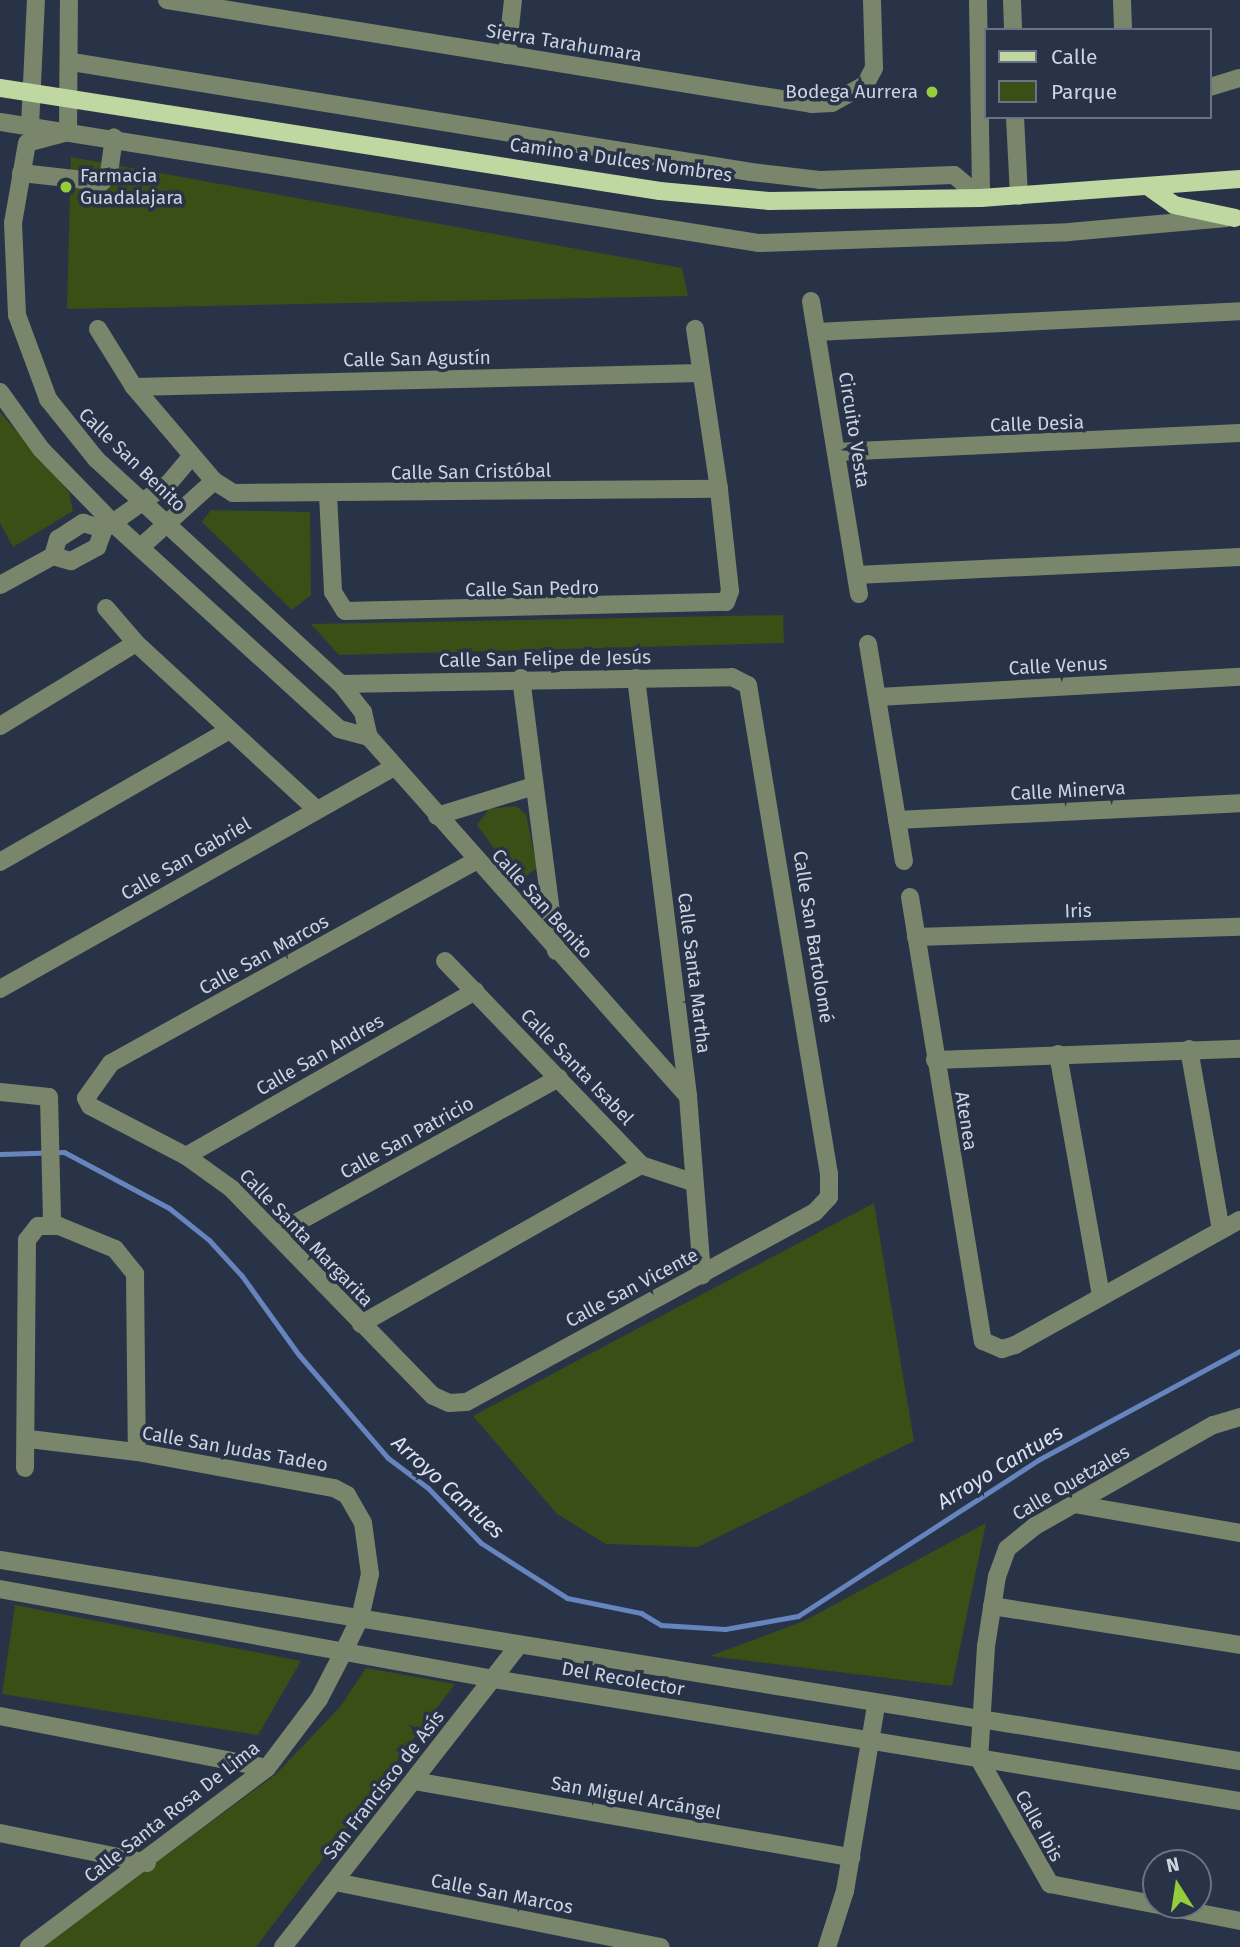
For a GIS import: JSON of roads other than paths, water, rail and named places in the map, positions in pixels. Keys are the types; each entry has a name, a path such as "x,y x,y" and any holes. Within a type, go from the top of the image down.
{"main road":[{"name":"Camino a Dulces Nombres","path":"0,88 672,192 814,204 1019,196 1240,179"},
{"path":"1150,188 1174,205 1238,218"}],"street":[{"path":"30,126 35,94 36,0"},
{"path":"68,132 72,62 69,0"},
{"name":"Sierra Tarahumara","path":"167,0 507,55 832,103 865,85 874,68 872,0"},
{"path":"507,55 513,0"},
{"path":"978,0 982,60 981,198"},
{"path":"1012,0 1013,28"},
{"path":"1122,0 1122,28"},
{"path":"72,62 751,172 820,180 954,175 981,198"},
{"path":"1212,86 1240,78"},
{"path":"1015,119 1019,196"},
{"path":"0,122 114,137 759,243 1069,232 1238,218"},
{"name":"Calle San Benito","path":"68,132 27,143 21,173 12,272 27,354 66,427 142,504 341,684 363,712 369,737 394,767 688,1096"},
{"path":"21,173 102,182 114,137"},
{"name":"Circuito Vesta","path":"811,301 859,594"},
{"path":"816,332 1240,311"},
{"path":"98,329 134,387 220,485 142,546"},
{"path":"695,329 719,489"},
{"name":"Calle San Agustín","path":"134,387 701,373"},
{"path":"0,392 41,449 109,526 142,546 339,729 369,737"},
{"name":"Calle Desia","path":"836,452 1240,433"},
{"path":"0,585 53,556 71,561 97,547 109,526 142,504 192,456"},
{"name":"Calle San Cristóbal","path":"220,485 262,497 719,489"},
{"name":"Calle San Pedro","path":"328,495 333,593 339,608 367,612 726,603 730,592 719,489"},
{"path":"53,556 58,539 83,523 109,526"},
{"path":"856,575 1240,557"},
{"path":"106,608 136,643 316,809"},
{"path":"0,726 136,643"},
{"path":"868,644 904,861"},
{"name":"Calle San Felipe de Jesús","path":"341,684 521,678 732,677 748,685"},
{"name":"Calle Venus","path":"878,697 1240,677"},
{"path":"521,678 556,951"},
{"name":"Calle Santa Martha","path":"636,678 688,1096 692,1182 702,1275"},
{"name":"Calle San Bartolomé","path":"748,685 755,701 829,1197"},
{"path":"0,862 230,730"},
{"name":"Calle San Gabriel","path":"0,989 394,767"},
{"path":"437,816 534,786"},
{"name":"Calle Minerva","path":"897,820 1240,803"},
{"name":"Calle San Marcos","path":"86,1098 111,1063 476,861"},
{"name":"Atenea","path":"910,897 977,1329 990,1346 1015,1345 1101,1296"},
{"name":"Iris","path":"916,937 1240,927"},
{"name":"Calle Santa Isabel","path":"444,961 641,1165 692,1182"},
{"name":"Calle San Andres","path":"186,1156 475,991"},
{"path":"1189,1049 1221,1230"},
{"path":"935,1060 1240,1049"},
{"path":"1058,1054 1101,1296 1240,1220"},
{"name":"Calle San Patricio","path":"276,1234 559,1079"},
{"path":"0,1092 49,1097 53,1130 49,1191 52,1224"},
{"name":"Calle Santa Margarita","path":"86,1098 90,1106 186,1156 232,1189 433,1396 449,1403"},
{"path":"361,1324 641,1165"},
{"name":"Calle San Vicente","path":"449,1403 466,1402 702,1275 815,1212 829,1197"},
{"path":"25,1468 29,1439 27,1240 38,1226 52,1224 115,1249 135,1274 137,1452"},
{"name":"Calle Quetzales","path":"980,1721 992,1606 1001,1560 1014,1540 1213,1425 1240,1416"},
{"name":"Calle San Judas Tadeo","path":"29,1439 137,1452 320,1483 347,1495 363,1523 368,1549 368,1595 360,1618"},
{"path":"1074,1504 1240,1533"},
{"name":"Del Recolector","path":"0,1560 360,1618 516,1647 1240,1761"},
{"name":"Del Recolector","path":"0,1589 346,1647 494,1679 1240,1801"},
{"path":"992,1606 1240,1645"},
{"name":"Calle Santa Rosa De Lima","path":"29,1947 147,1863 267,1769 318,1699 360,1618"},
{"name":"San Francisco de Asís","path":"283,1947 494,1679 516,1647"},
{"path":"827,1947 852,1857 876,1705"},
{"path":"0,1716 267,1769"},
{"path":"979,1759 980,1721"},
{"name":"Calle Ibis","path":"979,1759 1050,1884 1240,1921"},
{"name":"San Miguel Arcángel","path":"414,1781 852,1857"},
{"path":"0,1833 147,1863"},
{"name":"Calle San Marcos","path":"335,1882 661,1947"}],"waterway":[{"name":"Arroyo Cantues","path":"0,1154 64,1152 169,1208 209,1240 242,1276 299,1355 388,1458 428,1488 481,1543 567,1598 641,1613 661,1625 725,1629 798,1616 1038,1460 1240,1351"}],"place":[{"name":"Bodega Aurrera","path":"932,92"},
{"name":"Farmacia Guadalajara","path":"66,187"}]}
